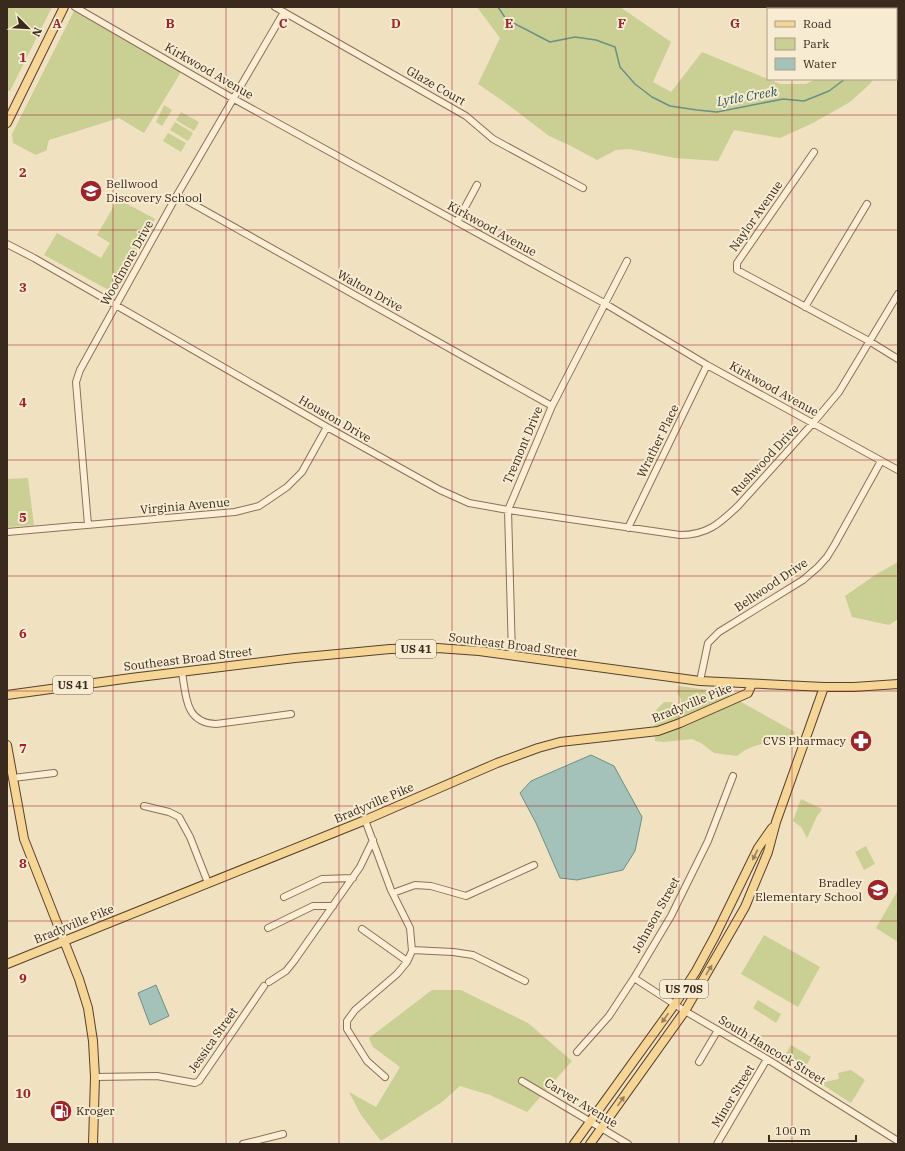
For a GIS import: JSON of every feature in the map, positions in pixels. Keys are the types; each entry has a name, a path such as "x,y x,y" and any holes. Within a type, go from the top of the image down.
{"main road":[{"path":"7,123 64,7"},
{"name":"Southeast Broad Street","path":"7,695 131,678 388,649 437,648 512,655 700,681 824,687 854,687 898,684"},
{"name":"Bradyville Pike","path":"7,964 365,820 496,763 560,742 658,732 680,724 748,693 752,684"},
{"name":"US 70S","path":"590,1144 685,1011 745,907 768,852 776,822 824,687"},
{"path":"7,745 24,839 79,979 88,1008 93,1041 95,1077 93,1144"},
{"name":"US 70S","path":"574,1144 675,1004 696,971 715,936 758,848 776,822"}],"street":[{"name":"Kirkwood Avenue","path":"75,7 234,99 604,303 708,365 898,470"},
{"name":"Glaze Court","path":"275,7 466,116 493,139 583,188"},
{"name":"Woodmore Drive","path":"88,525 76,382 80,370 178,195 284,12"},
{"name":"Naylor Avenue","path":"814,152 737,263 737,270 898,358"},
{"path":"457,222 477,185"},
{"name":"Walton Drive","path":"178,195 552,406"},
{"path":"805,307 866,204"},
{"name":"Houston Drive","path":"7,244 34,258 327,427 440,490 469,503 680,535"},
{"name":"Tremont Drive","path":"512,655 508,510 552,406 626,260"},
{"name":"Rushwood Drive","path":"680,535 693,535 712,528 725,518 738,506 814,423 839,392 898,294"},
{"name":"Wrather Place","path":"628,528 708,365"},
{"name":"Virginia Avenue","path":"7,532 236,512 259,506 287,487 302,472 327,427"},
{"name":"Bellwood Drive","path":"700,681 708,643 719,632 803,580 827,557 881,461"},
{"path":"182,672 187,704 192,713 198,719 207,724 290,714"},
{"path":"13,778 54,773"},
{"name":"Johnson Street","path":"577,1052 609,1016 634,978 671,916 708,841 733,776"},
{"path":"144,806 169,812 179,817 190,837 208,883"},
{"path":"365,820 393,893 410,928 412,950 407,961 397,974 355,1010 347,1021 347,1030 366,1061 385,1078"},
{"name":"Jessica Street","path":"95,1077 157,1076 195,1083 198,1081 267,984 286,971 294,961 360,867 372,840"},
{"path":"393,893 415,885 431,886 466,896 534,864"},
{"path":"284,897 322,878 352,878"},
{"path":"268,928 313,906 333,906"},
{"path":"362,929 407,961"},
{"path":"412,950 453,952 473,955 525,981"},
{"name":"South Hancock Street","path":"634,978 685,1011 767,1059 898,1143"},
{"path":"698,1062 718,1030"},
{"name":"Minor Street","path":"719,1143 767,1059"},
{"name":"Carver Avenue","path":"522,1081 628,1144"},
{"path":"243,1144 282,1134"}],"green space":[{"path":"7,7 52,7 10,91 7,90"},
{"path":"477,7 620,7 671,42 653,82 671,92 702,52 767,79 767,80 780,84 806,84 814,80 872,80 850,102 813,123 780,138 734,130 718,161 675,158 630,149 616,150 597,160 549,136 478,84 500,38"},
{"path":"74,11 181,72 144,133 119,118 49,140 47,150 36,155 13,143 12,134"},
{"path":"164,105 172,110 162,126 156,122"},
{"path":"181,112 199,122 194,131 176,120"},
{"path":"175,122 193,133 188,141 170,130"},
{"path":"168,133 186,143 181,152 163,141"},
{"path":"118,199 155,219 114,293 44,255 57,233 101,258 110,243 97,235"},
{"path":"28,478 34,525 7,527 7,479"},
{"path":"898,562 898,619 889,625 852,617 845,596 875,575"},
{"path":"679,686 723,692 795,732 792,739 770,742 749,748 737,756 714,753 701,743 692,739 664,742 655,741 654,712 664,702 671,702 682,706 681,699 677,693"},
{"path":"801,799 822,809 818,814 807,838 801,827 793,821"},
{"path":"866,846 875,864 864,870 855,852"},
{"path":"898,890 898,942 876,928"},
{"path":"764,935 820,967 798,1007 741,974"},
{"path":"432,990 461,990 528,1023 572,1061 527,1112 490,1095 460,1086 442,1102 381,1141 361,1115 349,1092 376,1107 400,1067 373,1047 369,1038"},
{"path":"758,1000 781,1014 776,1023 753,1008"},
{"path":"791,1045 811,1057 805,1068 784,1057"},
{"path":"851,1070 865,1080 851,1103 820,1083 839,1079 838,1073"}],"water":[{"path":"591,755 614,766 642,817 635,851 623,870 577,880 560,878 536,823 520,793 531,781"},
{"path":"156,985 169,1016 150,1025 138,993"}],"waterway":[{"name":"Lytle Creek","path":"498,7 506,19 550,42 575,37 596,40 615,47 620,67 635,84 652,97 670,106 717,112 783,99 804,101 829,91 844,80"}],"place":[{"name":"Bellwood Discovery School","path":"91,191"},
{"name":"CVS Pharmacy","path":"861,741"},
{"name":"Bradley Elementary School","path":"878,890"},
{"name":"Kroger","path":"61,1111"}]}
